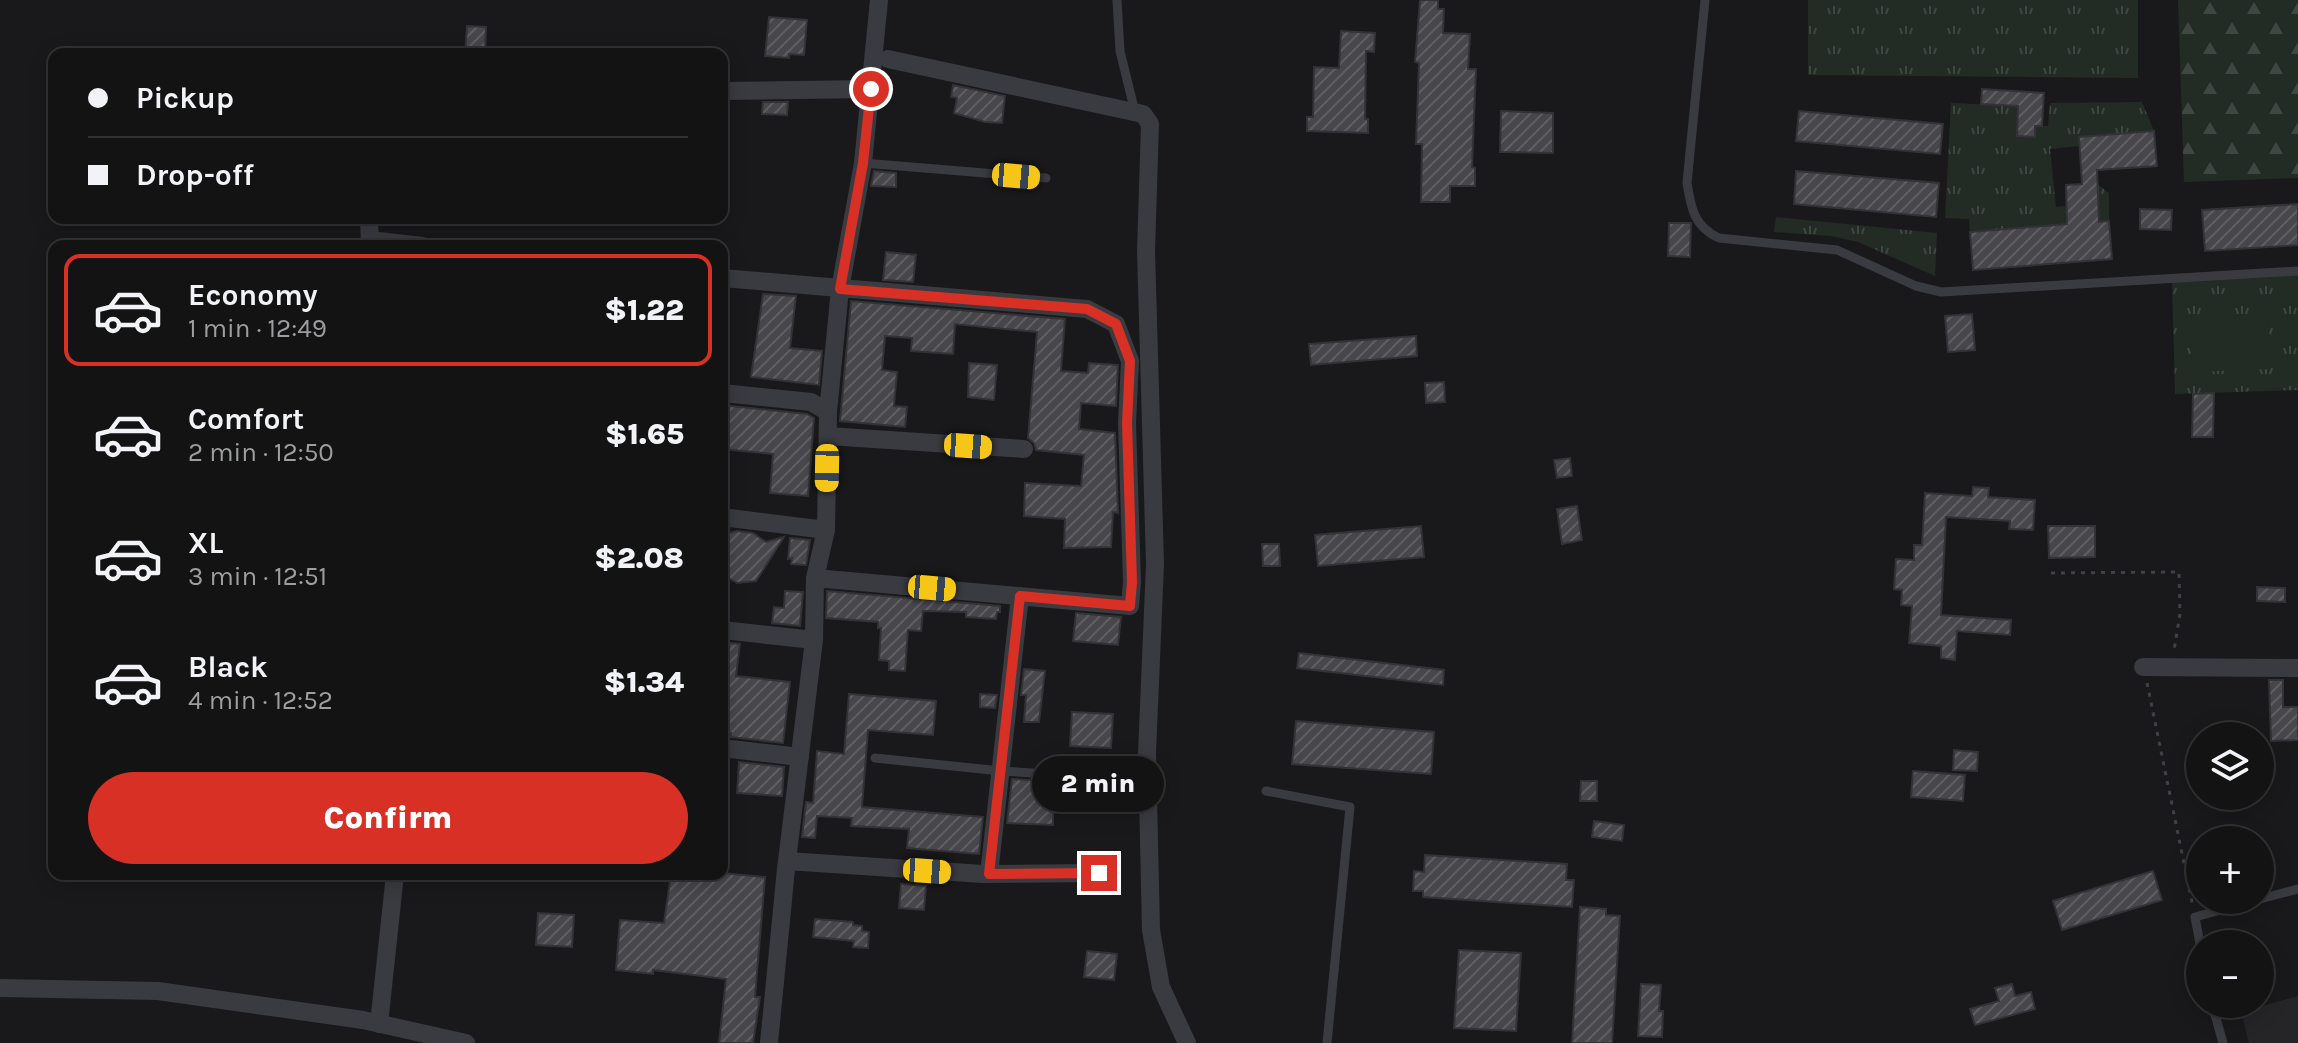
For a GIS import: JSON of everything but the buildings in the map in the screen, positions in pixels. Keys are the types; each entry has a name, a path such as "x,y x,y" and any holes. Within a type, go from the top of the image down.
{"street":[{"path":"769,1043 814,640 815,578 826,530 828,412 840,289 863,163 879,0"},
{"path":"888,59 1135,112 1143,114 1150,124 1146,251 1155,564 1147,753 1151,930 1161,987 1187,1043"},
{"path":"728,91 871,89"},
{"path":"728,279 1087,309 1116,324 1130,361 1127,423 1130,606 815,578"},
{"path":"728,394 811,402 828,412"},
{"path":"828,436 1024,449"},
{"path":"728,518 826,530"},
{"path":"989,874 1020,596"},
{"path":"728,631 814,640"},
{"path":"2143,667 2298,668"},
{"path":"728,749 800,757"},
{"path":"787,861 989,874 1099,873"},
{"path":"379,1024 394,880"},
{"path":"0,988 158,991 379,1024 466,1043"}],"lane":[{"path":"1117,0 1120,51 1135,112"},
{"path":"1705,0 1687,183 1698,225 1707,233 1719,238 1837,250 1916,286 1941,292 2298,271"},
{"path":"863,163 1046,178"},
{"path":"875,758 1001,771 1119,778"},
{"path":"1266,791 1350,807 1327,1043"},
{"path":"2274,896 2298,889"},
{"path":"2197,930 2195,917 2206,914"},
{"path":"2216,1018 2223,1043"}],"path":[{"path":"2051,573 2179,572 2180,614 2176,649 2143,667 2195,917"}],"shaded area":[{"path":"2298,996 2298,1043 2249,1043 2243,1018 2274,1018 2274,1003"}],"green space":[{"path":"1808,0 2138,0 2138,78 1808,75"},
{"path":"2178,0 2298,0 2298,178 2184,182"},
{"path":"2142,102 2154,131 2079,137 2080,146 2050,149 2056,207 2066,206 2067,214 2097,184 2109,193 2109,221 1970,232 1969,219 1945,218 1951,103 2018,106 2018,136 2034,137 2035,126 2048,126 2050,103"},
{"path":"1776,217 1937,233 1935,276 1858,242 1831,236 1774,232"},
{"path":"2298,271 2298,390 2175,394 2172,280"},
{"path":"2268,314 2270,369 2192,372 2190,318"}],"route":[{"path":"871,89 863,163 840,289 1087,309 1116,324 1130,361 1127,423 1130,606 1020,596 989,874 1099,873"}]}
